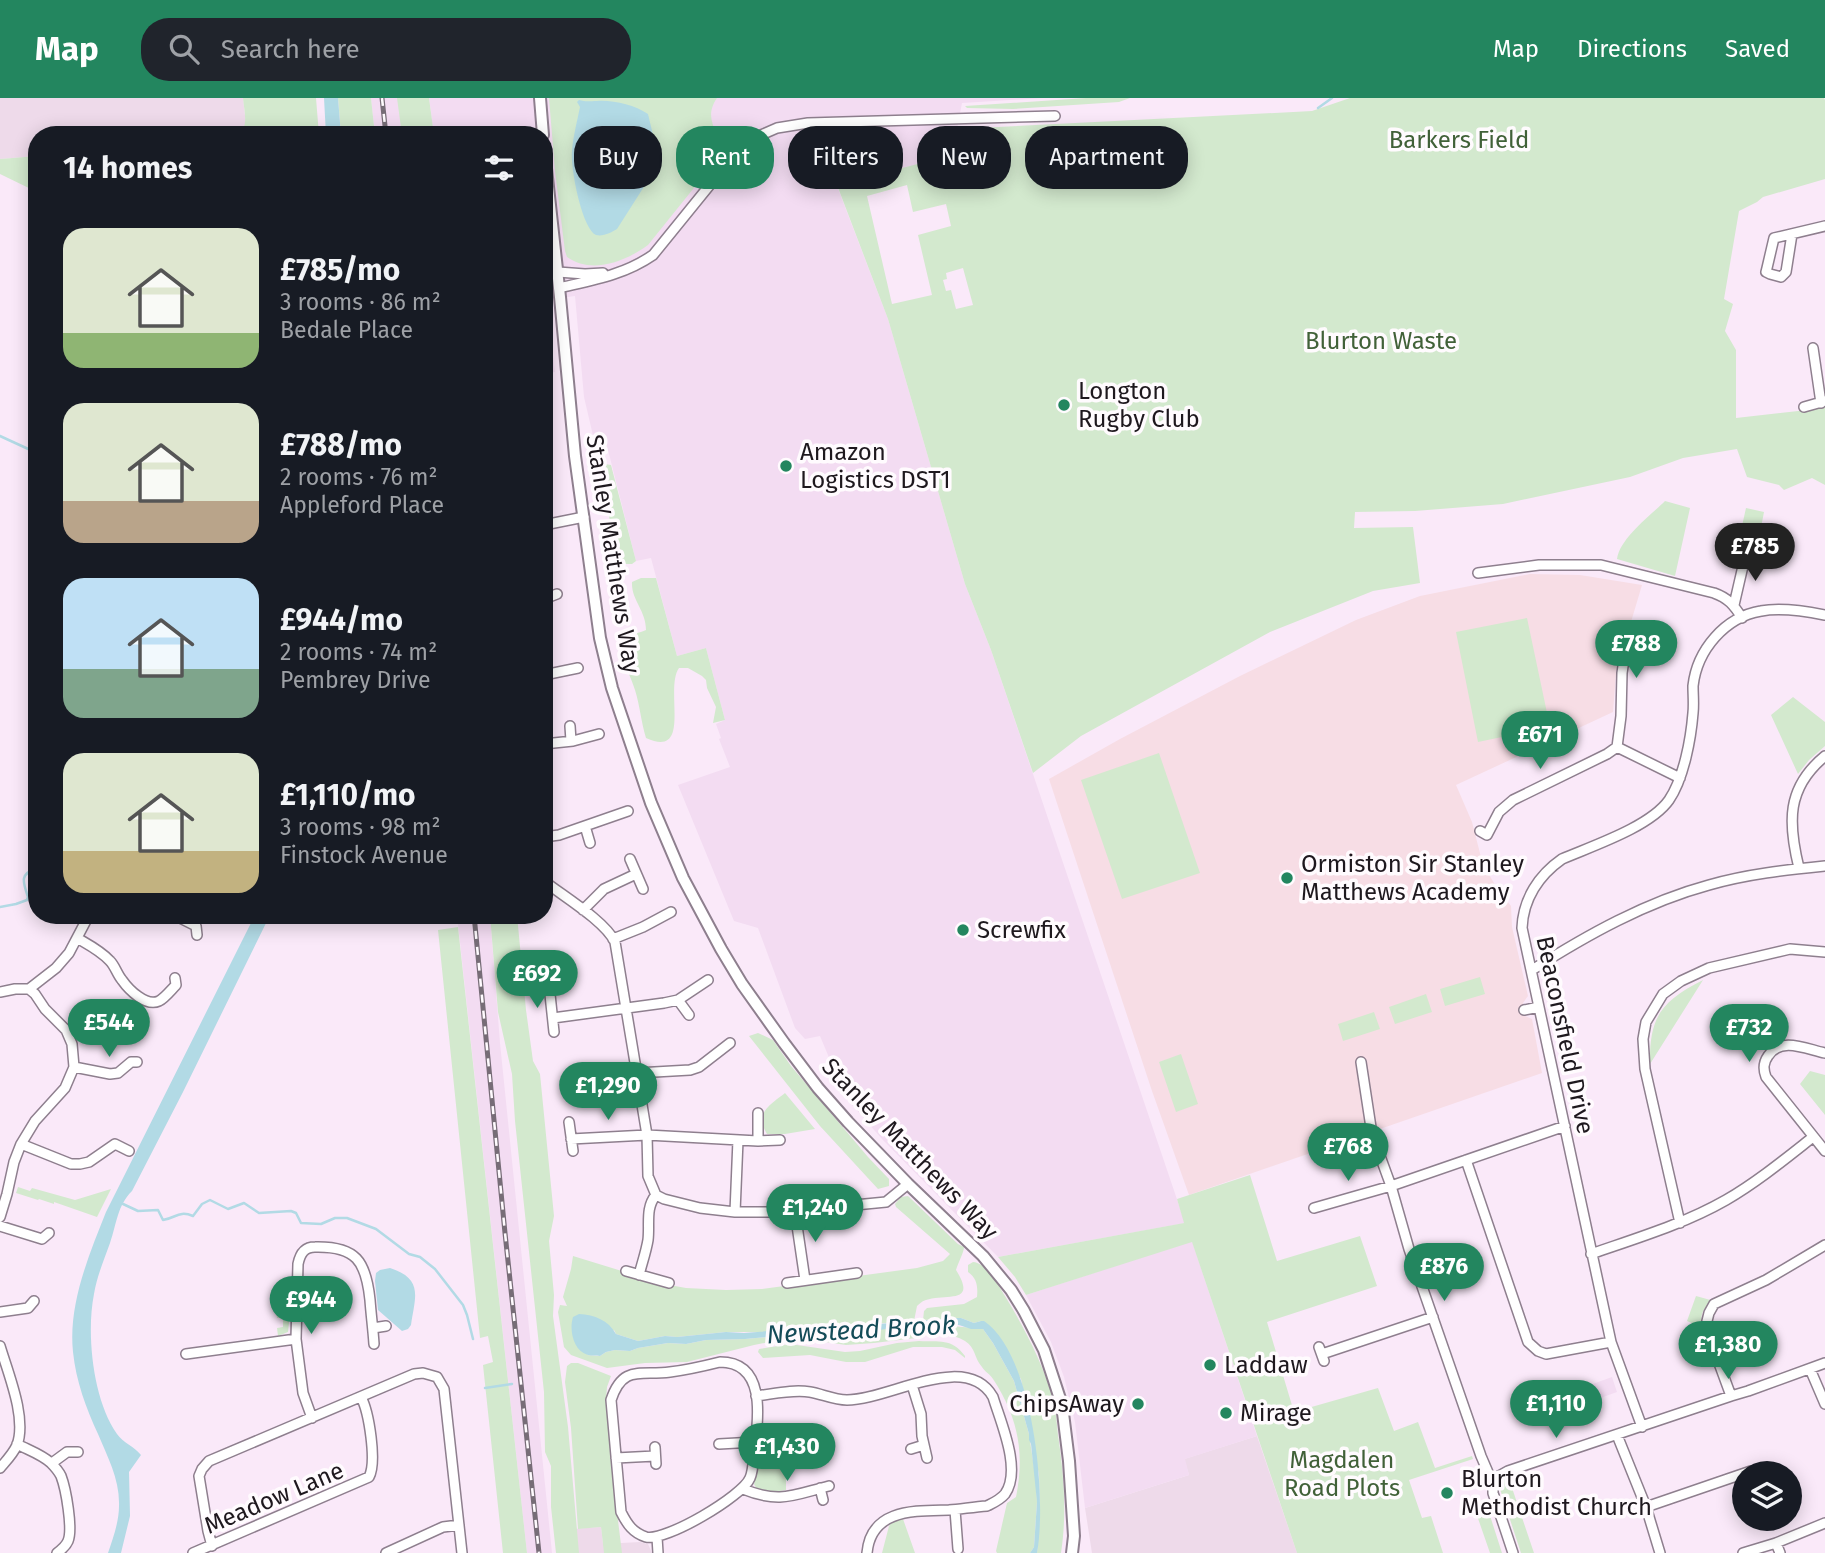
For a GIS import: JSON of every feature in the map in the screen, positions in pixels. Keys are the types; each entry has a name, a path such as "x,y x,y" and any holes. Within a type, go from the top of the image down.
{"main road":[{"path":"540,98 542,126"},
{"name":"Stanley Matthews Way","path":"553,228 575,456 600,638 612,688 666,841 683,878 742,984 784,1044 848,1122 979,1251 1011,1290 1044,1350 1062,1405 1069,1461 1074,1536 1072,1553"},
{"name":"Stanley Matthews Way","path":"1074,1536 1080,1553"}],"street":[{"path":"559,288 625,271 653,255 739,149 776,128 808,123 1055,116"},
{"path":"1792,234 1786,272 1781,277 1766,272 1774,238 1825,226"},
{"path":"558,272 585,274 625,271"},
{"path":"1804,407 1823,402 1821,377 1813,348"},
{"path":"553,523 584,517"},
{"path":"1734,605 1746,553"},
{"path":"1478,573 1539,565 1601,565 1714,593 1734,605 1742,618"},
{"path":"553,596 557,594"},
{"name":"Beaconsfield Drive","path":"1642,1427 1611,1342 1522,928 1523,914 1533,889 1543,875 1562,859 1629,830 1669,800 1680,778 1690,737 1693,685 1699,665 1715,637 1728,625 1761,611 1776,609 1825,615"},
{"path":"1617,747 1627,639 1619,636"},
{"path":"553,673 579,668"},
{"path":"570,726 571,741"},
{"path":"553,743 599,734"},
{"path":"1617,747 1680,778"},
{"path":"1480,831 1487,835 1499,812 1513,800 1617,747"},
{"path":"1799,868 1793,836 1795,795 1806,774 1825,756"},
{"path":"553,836 628,811"},
{"path":"585,826 590,843"},
{"path":"630,859 642,889"},
{"path":"1532,970 1562,950 1632,913 1675,896 1710,884 1825,866"},
{"path":"583,910 604,889 636,874"},
{"path":"553,888 608,931 613,939 637,1073 646,1135 648,1176 656,1195 680,1203 735,1212 795,1212 886,1202 908,1184"},
{"path":"613,939 671,912"},
{"path":"0,992 29,989 56,968 69,953 84,924"},
{"path":"192,924 198,927"},
{"path":"77,938 111,962 122,981 135,994 155,1006 177,983"},
{"path":"1679,1223 1645,1069 1643,1039 1646,1022 1663,994 1681,981 1709,968 1790,949 1825,952"},
{"path":"553,1018 678,1000 708,980"},
{"path":"0,1217 21,1144 35,1121 65,1088 74,1067 72,1044 66,1030 29,989"},
{"path":"552,991 554,1032"},
{"path":"678,1000 689,1015"},
{"path":"1524,1010 1539,1007"},
{"path":"637,1073 690,1070 699,1067 730,1043"},
{"path":"1825,1053 1792,1045 1780,1045 1770,1052 1763,1064 1766,1077 1825,1151"},
{"path":"74,1067 110,1074 118,1073 133,1060"},
{"path":"1361,1062 1372,1134 1391,1186 1409,1249 1493,1484 1493,1493 1513,1553"},
{"path":"758,1113 758,1141"},
{"path":"569,1122 573,1151"},
{"path":"1315,1210 1565,1126"},
{"path":"571,1139 646,1135 758,1141 780,1139"},
{"path":"1591,1254 1679,1223 1726,1200 1813,1137"},
{"path":"21,1144 71,1164 89,1162 115,1139 129,1151"},
{"path":"735,1212 738,1140"},
{"path":"1466,1160 1523,1329 1532,1347 1546,1354 1611,1342"},
{"path":"639,1275 648,1241 649,1208 656,1195"},
{"path":"795,1212 805,1280"},
{"path":"0,1226 45,1240"},
{"path":"1731,1396 1709,1336 1707,1321 1714,1304 1766,1280 1825,1245"},
{"path":"312,1418 303,1393 296,1339 299,1255 310,1247 326,1246 340,1248 356,1256 366,1275 374,1344"},
{"path":"626,1270 670,1283"},
{"path":"787,1283 857,1273"},
{"path":"0,1312 31,1309"},
{"path":"1322,1354 1433,1317"},
{"path":"373,1328 387,1326"},
{"path":"186,1354 296,1339"},
{"path":"0,1346 18,1408 19,1430 17,1444 0,1468"},
{"path":"732,1362 750,1375 756,1396 758,1427 755,1443 750,1478 743,1489 687,1525 657,1537 649,1538 629,1527 621,1512 611,1400 615,1387 629,1375 667,1373 732,1362"},
{"path":"1493,1484 1499,1476 1508,1471 1825,1363"},
{"path":"1810,1369 1825,1404"},
{"path":"212,1546 199,1476 209,1461 414,1374 423,1373 437,1377 444,1389 462,1553"},
{"path":"756,1396 808,1391 845,1400 868,1398 953,1376 970,1378 983,1384 993,1397 1011,1458 1011,1476 1004,1494 998,1501 987,1506 907,1512 889,1517 870,1539 867,1553"},
{"path":"912,1385 921,1413 927,1458"},
{"name":"Meadow Lane","path":"194,1553 369,1477 373,1467 371,1441 368,1415 360,1397"},
{"path":"1617,1435 1646,1507 1660,1553"},
{"path":"719,1444 755,1443"},
{"path":"17,1444 52,1464 60,1475 70,1529 69,1541 57,1553"},
{"path":"911,1448 924,1445"},
{"path":"52,1464 67,1452 78,1452"},
{"path":"616,1458 655,1455"},
{"path":"1646,1507 1732,1476"},
{"path":"743,1489 761,1496 788,1498 825,1487 823,1500"},
{"path":"955,1510 958,1549"},
{"path":"1743,1553 1825,1523"},
{"path":"386,1553 443,1527 459,1525"},
{"path":"657,1537 658,1553"},
{"path":"1776,1543 1780,1553"}],"shaded area":[{"path":"0,98 243,98 246,126 28,126 28,157 0,159"},
{"path":"371,98 419,98 422,126 374,126"},
{"path":"429,98 1043,98 962,103 958,126 917,126 917,164 903,168 903,126 788,126 788,189 838,189 888,319 965,584 991,650 1185,1223 998,1257 882,1139 846,1098 820,1036 805,1039 795,1028 758,928 734,921 678,785 730,767 716,724 725,720 706,648 677,656 651,558 636,561 606,442 595,444 584,397 575,296 553,299 553,126 433,126"},
{"name":"Ormiston Sir Stanley Matthews Academy","path":"1530,574 1580,575 1642,585 1628,632 1615,629 1613,642 1618,648 1613,712 1456,785 1472,822 1483,865 1511,906 1512,927 1528,996 1523,1003 1525,1016 1532,1019 1542,1073 1189,1195 1049,779 1240,676 1356,620 1420,596"},
{"path":"458,924 491,924 500,1043 552,1553 527,1553"},
{"path":"1192,1241 1257,1436 1185,1459 1189,1475 1085,1508 1075,1422 1064,1377 1051,1342 1026,1295"},
{"path":"1612,1377 1617,1392 1595,1400 1590,1385"},
{"path":"1257,1436 1297,1553 1092,1553 1085,1508 1189,1475 1184,1459"},
{"path":"601,1527 603,1544 640,1542 648,1544 652,1553 575,1553 573,1529"}],"green space":[{"path":"243,98 316,98 318,126 244,126"},
{"path":"338,98 371,98 374,126 340,126"},
{"path":"397,98 429,98 433,126 401,126"},
{"path":"549,98 717,98 711,113 714,126 676,126 676,189 693,189 648,245 609,264 587,265 567,257 555,171"},
{"path":"1086,98 1130,98 1119,102 1013,109 965,106"},
{"path":"1350,98 1824,98 1825,179 1763,197 1739,211 1724,299 1733,304 1725,331 1736,350 1736,418 1825,406 1825,485 1812,478 1784,490 1779,485 1747,477 1737,449 1683,458 1630,477 1503,504 1415,511 1355,512 1354,528 1413,527 1420,583 1373,591 1270,632 1081,736 1033,773 991,650 965,584 888,319 839,189 892,189 867,196 892,304 932,295 918,235 951,226 946,204 913,212 907,185 903,186 903,168 917,164 917,189 1011,189 1011,126 1312,111","holes":["963,268 973,305 956,309 951,290 946,291 943,280 947,279 946,273"]},
{"path":"28,157 28,188 0,174 0,159"},
{"path":"605,464 611,465 636,561 632,564 622,564 597,483 598,472"},
{"path":"1665,501 1690,508 1675,576 1617,559 1630,535"},
{"path":"1746,508 1764,512 1757,548 1738,544"},
{"path":"641,578 656,578 677,656 706,648 725,720 713,723 716,707 706,680 688,668 679,668 675,678 673,731 669,739 660,742 646,738 637,696 622,649 626,638 646,630 644,617 632,588 632,582"},
{"path":"1527,618 1550,727 1478,742 1456,632"},
{"path":"1793,697 1825,722 1825,746 1798,774 1771,715"},
{"path":"1159,753 1200,873 1122,899 1081,780"},
{"path":"491,924 518,924 533,1061 540,1074 554,1216 549,1241 554,1295 553,1316 568,1427 579,1553 556,1553 551,1507 551,1466 545,1452 544,1392 512,1074 498,1012"},
{"path":"458,927 527,1553 503,1553 483,1365 493,1362 488,1336 480,1338 438,930"},
{"path":"1480,977 1485,994 1445,1006 1440,989"},
{"path":"1703,980 1650,1064 1652,1034 1661,1012 1677,995"},
{"path":"1426,994 1432,1012 1395,1024 1389,1007"},
{"path":"1374,1012 1380,1029 1343,1041 1338,1024"},
{"path":"758,1033 773,1040 791,1066 889,1179 889,1186 878,1189 820,1126 749,1036"},
{"path":"1181,1054 1198,1104 1176,1112 1159,1062"},
{"path":"1810,1071 1825,1075 1825,1115 1800,1084"},
{"path":"785,1093 815,1129 767,1134 762,1120 765,1110"},
{"name":"Magdalen Road Plots","path":"1250,1175 1277,1261 1360,1236 1377,1286 1267,1322 1294,1412 1378,1388 1394,1431 1418,1422 1435,1468 1472,1456 1473,1459 1409,1480 1422,1518 1431,1516 1443,1553 1297,1553 1192,1242 1026,1295 998,1257 1184,1223 1177,1199"},
{"path":"18,1187 30,1191 32,1188 75,1200 111,1189 97,1217 54,1202 16,1193"},
{"path":"908,1196 964,1247 956,1270 962,1281 961,1293 957,1296 923,1301 917,1306 914,1321 665,1336 638,1341 616,1334 614,1330 587,1355 600,1356 615,1350 630,1351 668,1343 686,1344 706,1340 916,1326 916,1338 846,1345 785,1339 687,1362 645,1363 607,1368 571,1355 564,1347 558,1312 560,1305 567,1306 563,1297 573,1256 664,1284 726,1290 762,1289 917,1268 943,1261 950,1254 896,1207 895,1204 901,1197"},
{"path":"973,1262 987,1270 1005,1296 1020,1321 1050,1389 1063,1479 1064,1524 1061,1553 1037,1553 1039,1475 1021,1379 981,1321 974,1323 961,1318 923,1320 927,1308 964,1304 977,1297 976,1283 968,1272 968,1265"},
{"path":"292,1295 288,1332 278,1336 277,1328 283,1327 283,1318 277,1318 275,1296"},
{"path":"1696,1296 1714,1301 1703,1312 1703,1328 1687,1321"},
{"path":"923,1326 983,1329 1014,1381 1029,1434 1036,1481 1034,1547 1030,1553 996,1551 1007,1503 1016,1497 1019,1481 1019,1450 1014,1421 1002,1393 979,1364 969,1344 955,1336 923,1333"},
{"path":"919,1341 950,1344 960,1350 965,1358 955,1350 942,1347 913,1347 865,1362 846,1362 810,1355 763,1358 758,1352 759,1349 790,1344 845,1352 860,1351"},
{"path":"578,1363 611,1376 606,1400 622,1553 604,1553 601,1527 578,1529 565,1382 567,1366"},
{"path":"786,1463 786,1490 774,1492 756,1488 754,1484 757,1465"},
{"path":"1508,1476 1534,1553 1521,1553 1500,1489"},
{"path":"1485,1500 1502,1553 1490,1553 1473,1504"},
{"path":"903,1519 915,1553 882,1553 889,1526 892,1522"}],"water":[{"path":"324,98 338,98 340,126 326,126"},
{"path":"577,102 617,102 637,108 648,114 651,126 576,126 580,107"},
{"path":"574,135 574,175 572,159"},
{"path":"577,189 643,189 617,229 607,234 596,235 586,222"},
{"path":"250,924 266,924 183,1092 120,1209 95,1287 91,1347 97,1385 102,1403 117,1434 141,1455 129,1472 130,1516 121,1553 108,1553 118,1518 118,1487 76,1373 72,1334 81,1280 106,1212"},
{"path":"390,1268 408,1278 415,1290 411,1325 402,1331 378,1310 376,1273"},
{"path":"579,1314 600,1319 616,1334 638,1341 665,1336 953,1318 974,1323 984,1321 1001,1338 1015,1364 1033,1429 1040,1498 1037,1553 1030,1553 1034,1547 1037,1502 1029,1434 1014,1381 983,1329 959,1325 831,1331 706,1340 686,1344 668,1343 630,1351 615,1350 600,1356 583,1353 576,1345 572,1322 573,1317"}],"waterway":[{"path":"1318,108 1332,98"},
{"path":"0,436 28,449"},
{"path":"28,872 24,879 28,897"},
{"path":"0,907 16,904 28,897"},
{"name":"Newstead Brook","path":"123,1204 138,1211 158,1210 163,1220 181,1214 193,1216 202,1204 210,1200 228,1209 244,1203 259,1213 291,1211 296,1213 301,1223 321,1224 335,1218 347,1218 376,1229 409,1254 420,1257 435,1269 463,1305 473,1339"},
{"name":"Newstead Brook","path":"485,1388 512,1384"}],"railway":[{"path":"382,98 385,126"},
{"path":"475,924 539,1553"}],"place":[{"name":"Longton Rugby Club","path":"1064,405"},
{"name":"Amazon Logistics DST1","path":"786,466"},
{"name":"Ormiston Sir Stanley Matthews Academy","path":"1287,878"},
{"name":"Screwfix","path":"963,930"},
{"name":"Laddaw","path":"1210,1365"},
{"name":"ChipsAway","path":"1138,1404"},
{"name":"Mirage","path":"1226,1413"},
{"name":"Blurton Methodist Church","path":"1447,1493"}],"park label":[{"name":"Barkers Field","path":"1459,140"},
{"name":"Blurton Waste","path":"1381,341"}]}
